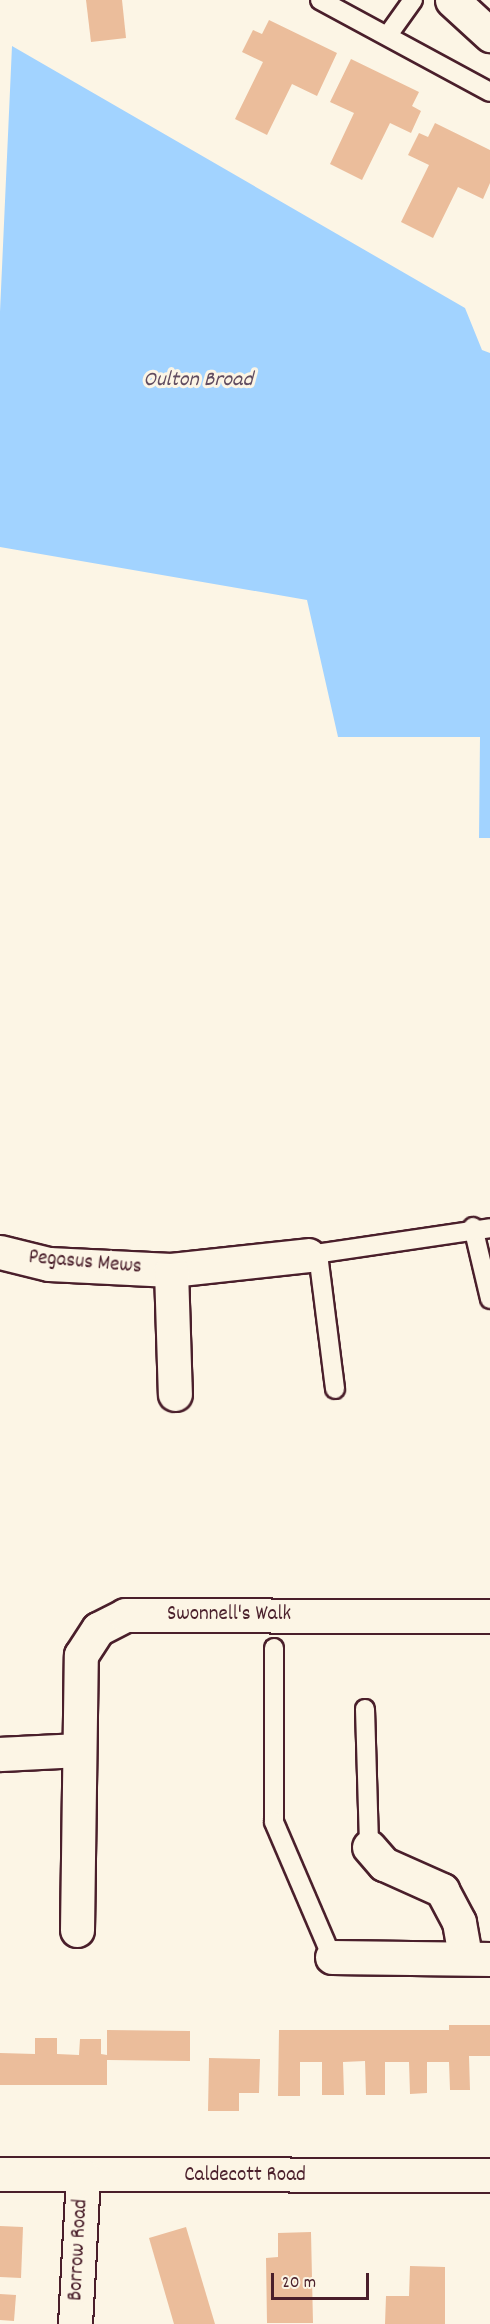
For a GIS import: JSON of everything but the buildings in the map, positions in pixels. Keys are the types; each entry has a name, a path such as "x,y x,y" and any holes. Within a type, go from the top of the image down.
{"street":[{"path":"452,0 490,35"},
{"name":"Pegasus Mews","path":"0,1252 49,1264 171,1270 313,1254"},
{"name":"Pegasus Mews","path":"171,1270 175,1395"},
{"name":"Swonnell's Walk","path":"76,1930 81,1655 98,1629 124,1615 490,1616"},
{"path":"0,1754 78,1750"},
{"path":"332,1957 478,1958 442,1890 384,1864 369,1847"},
{"name":"Caldecott Road","path":"0,2174 83,2176 490,2175"},
{"name":"Borrow Road","path":"75,2324 83,2176"}],"lane":[{"path":"320,0 490,92"},
{"path":"388,35 413,0"},
{"path":"336,1389 313,1254 481,1227 490,1299"},
{"path":"274,1648 274,1822 332,1957"},
{"path":"365,1709 369,1847"}],"water":[{"name":"Oulton Broad","path":"12,46 465,308 482,350 490,353 490,838 479,838 480,737 338,737 307,600 0,547 0,312"}]}
